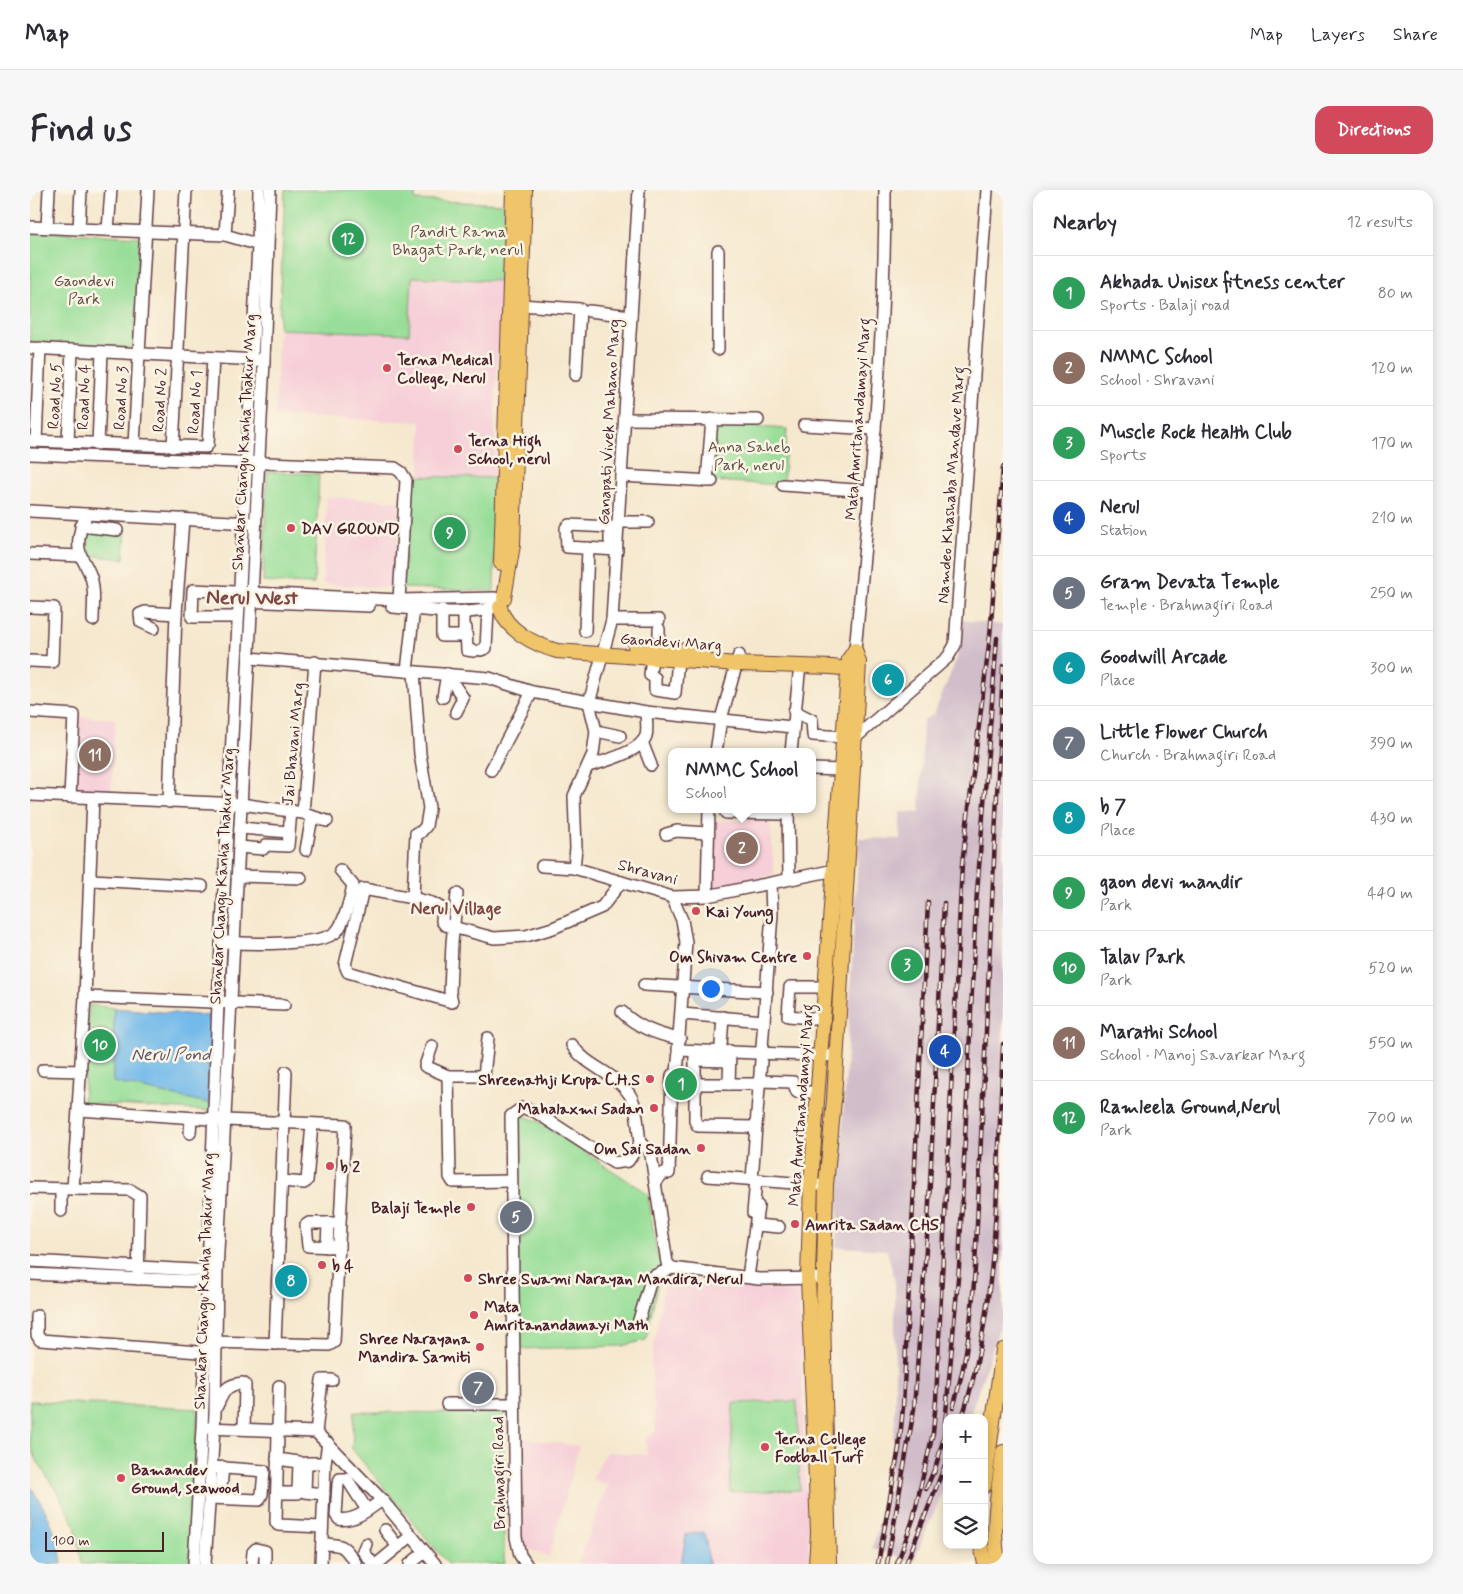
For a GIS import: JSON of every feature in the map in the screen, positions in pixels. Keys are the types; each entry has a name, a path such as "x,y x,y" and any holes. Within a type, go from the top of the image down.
{"main road":[{"path":"498,603 503,550 513,190"},
{"path":"498,603 512,545 519,408 520,305 525,190"},
{"name":"Gaondevi Marg","path":"498,603 516,622 549,641 570,646 800,665 854,662"},
{"name":"Gaondevi Marg","path":"655,653 678,659 854,662"},
{"name":"Mata Amritanandamayi Marg","path":"816,1564 818,1533 808,1277 811,1184 825,987 841,869 854,662"},
{"name":"Mata Amritanandamayi Marg","path":"829,1564 824,1278 826,1185 836,1056 841,869 841,770 850,737"},
{"path":"988,1459 1003,1350"},
{"path":"999,1564 995,1546 994,1523 1001,1485 1003,1452"},
{"path":"983,1549 985,1564"}],"street":[{"path":"47,227 49,190"},
{"path":"79,229 81,190"},
{"path":"108,230 111,190"},
{"name":"Road No 3","path":"134,445 148,190"},
{"name":"Road No 2","path":"173,447 186,190"},
{"path":"225,235 228,190"},
{"name":"Shankar Changu Kanha Thakur Marg","path":"252,464 264,361 263,246 259,190"},
{"name":"Shankar Changu Kanha Thakur Marg","path":"220,1120 218,1003 237,876 250,652 251,360 270,190"},
{"name":"Ganapati Vivek Mahano Marg","path":"589,703 612,620 613,550 618,522 639,190"},
{"name":"Mata Amritanandamayi Marg","path":"854,662 875,429 885,258 885,190"},
{"name":"Namdeo Khashaba Mandave Marg","path":"850,737 948,657 954,645 987,190"},
{"path":"30,226 225,235 263,246"},
{"path":"718,251 718,349"},
{"path":"520,305 580,309 576,375"},
{"path":"589,311 631,316"},
{"path":"173,447 33,441 35,348 264,361"},
{"name":"Road No 5","path":"68,442 72,350"},
{"name":"Road No 4","path":"98,444 102,352"},
{"name":"Road No 1","path":"173,447 206,447 208,444 213,358"},
{"path":"625,419 758,420"},
{"path":"621,476 709,481 712,419"},
{"path":"804,425 875,429"},
{"path":"30,454 395,468 401,472 406,480 399,600"},
{"path":"783,485 870,490"},
{"path":"30,511 249,523"},
{"path":"87,514 82,526 81,556 87,564 93,583 93,620"},
{"path":"169,802 176,614 183,519"},
{"path":"618,522 648,522"},
{"name":"Shankar Changu Kanha Thakur Marg","path":"194,1564 208,1428 212,1276 220,1120 231,1004 227,942 229,804 239,596 249,523"},
{"path":"82,526 117,530"},
{"path":"567,526 610,527 613,550 566,545 567,526"},
{"path":"585,631 588,548"},
{"path":"30,554 81,556"},
{"path":"238,617 212,614 192,617 196,605 194,589 239,596 442,610 465,611 498,603"},
{"path":"251,597 498,603"},
{"path":"465,611 467,650 478,650 486,648 498,603"},
{"path":"30,607 54,608 52,662 30,661"},
{"path":"413,898 416,833 420,833 426,826 429,808 410,671 414,608"},
{"path":"442,610 442,636 464,636 465,611"},
{"path":"154,628 141,622 140,614 145,612 176,614"},
{"path":"612,620 659,625 650,675 655,678 655,690 675,693 678,659"},
{"path":"236,646 250,652 314,662 489,678 532,692 646,712 792,727"},
{"path":"717,748 721,719 738,659"},
{"name":"Jai Bhavani Marg","path":"30,795 241,804 291,810 307,815 314,662"},
{"path":"792,748 800,665"},
{"path":"442,697 447,674"},
{"path":"447,674 463,698 456,712"},
{"path":"491,770 532,692"},
{"path":"574,868 576,848 574,796 593,754 596,731 589,703"},
{"path":"30,712 74,715 70,797"},
{"path":"588,766 616,758 642,742 646,736 646,712"},
{"path":"796,712 812,720 813,735 850,737"},
{"path":"792,748 792,727 796,712"},
{"path":"596,731 620,736"},
{"path":"642,742 651,764"},
{"path":"816,769 841,770"},
{"path":"73,1189 91,880 93,798"},
{"path":"239,847 263,849 266,845 286,847 291,810"},
{"path":"707,896 708,832 714,813"},
{"path":"747,813 769,813"},
{"path":"782,813 789,879"},
{"path":"306,850 307,815 327,821"},
{"path":"240,828 289,832"},
{"path":"666,834 677,831 708,832"},
{"name":"Shravani","path":"542,866 574,868 672,897 707,896 789,879 824,874 841,869"},
{"path":"227,942 302,942 326,938 335,933 348,907 353,885 340,870"},
{"path":"237,876 301,878"},
{"path":"91,880 202,886"},
{"path":"457,894 455,927 452,943 450,992 452,1002 348,972 345,965 363,889 432,903 443,909 442,921 445,925 455,927 494,938 526,936 553,928 602,907 621,882"},
{"path":"751,1240 755,1127 762,1079 761,1052 772,914 771,884"},
{"path":"655,1183 663,1173 670,1172 675,1074 682,1014 686,942 682,920 672,897"},
{"path":"644,985 767,992"},
{"path":"824,1019 788,1016 790,987 825,987"},
{"path":"85,997 284,1005"},
{"path":"622,1012 628,1019 679,1045 694,1058 695,1121 698,1126 755,1127"},
{"path":"682,1014 742,1024"},
{"path":"723,1020 764,1021"},
{"path":"723,1020 729,1084"},
{"path":"432,1046 425,1066 448,1076 484,1076 488,1038"},
{"path":"572,1045 578,1056 625,1088 634,1103 640,1143 649,1150 667,1263 672,1268"},
{"path":"694,1058 726,1053 761,1052 836,1056"},
{"path":"43,1070 81,1071"},
{"path":"275,1344 286,1072"},
{"path":"448,1076 450,1177 453,1182 511,1181"},
{"path":"695,1084 729,1084 762,1079 793,1082 797,1092 818,1092"},
{"name":"Brahmagiri Road","path":"526,1564 520,1555 516,1537 511,1116 522,1108 534,1111 614,1163 628,1161 640,1143"},
{"path":"37,1316 37,1335 38,1338 44,1341 210,1347 275,1344 329,1345 334,1342 333,1223 345,1125 220,1120 79,1110"},
{"path":"190,1133 191,1118"},
{"path":"282,1181 304,1183 306,1181 312,1124"},
{"path":"708,1176 826,1185"},
{"path":"30,1188 130,1190 140,1196 138,1279"},
{"path":"61,1189 61,1211"},
{"path":"748,1277 757,1216 779,1223"},
{"path":"333,1223 309,1223 306,1226 308,1246 333,1247"},
{"path":"30,1261 139,1267 212,1276"},
{"path":"639,1320 650,1283 654,1276 672,1268 759,1279 824,1278"},
{"path":"30,1274 138,1279 212,1276"},
{"name":"Shankar Changu Kanha Thakur Marg","path":"205,1564 215,1498 208,1428 214,1413 210,1347"},
{"path":"316,1432 322,1380 332,1380"},
{"path":"214,1413 224,1389 233,1384 242,1383 246,1387 244,1429"},
{"path":"280,1386 278,1431 282,1459 277,1472 280,1493 276,1522 278,1525 326,1522"},
{"path":"447,1404 513,1404"},
{"path":"208,1428 316,1432 382,1500 435,1564"},
{"path":"321,1564 326,1522 321,1493 322,1463 328,1443"},
{"path":"280,1493 298,1493 299,1462 282,1459"},
{"path":"321,1493 305,1492 304,1488 306,1462 322,1463"},
{"path":"211,1467 277,1472"},
{"path":"223,1467 215,1498 259,1500 262,1494 264,1471"},
{"path":"368,1510 382,1500"},
{"path":"385,1530 398,1547"},
{"path":"377,1564 411,1536"},
{"path":"322,1544 340,1544 354,1558"},
{"path":"366,1544 363,1551 373,1564"},
{"path":"252,1564 253,1552 256,1549 265,1551 265,1564"},
{"path":"410,1564 425,1552"}],"shaded area":[{"name":"Terna Medical College, Nerul","path":"411,277 502,281 495,404 495,478 420,476 421,422 275,416 279,329 409,334"},
{"path":"327,497 399,501 395,588 323,584"},
{"path":"960,620 1003,625 1003,1317 970,1414 943,1414 943,1491 913,1562 872,1548 888,1492 895,1420 895,1282 887,1250 836,1247 859,838 900,839 900,812 920,812 923,720 934,714 957,658"},
{"path":"78,717 115,719 111,793 74,791"},
{"path":"770,819 774,875 710,888 714,821"},
{"path":"665,1280 799,1292 809,1564 578,1564 608,1485 592,1479 606,1452 647,1455 646,1439 656,1431 651,1364"},
{"path":"522,1438 579,1446 549,1557 523,1547"}],"green space":[{"name":"Pandit Rama Bhagat Park, nerul","path":"285,190 415,190 415,200 505,204 502,281 412,277 409,334 279,329"},
{"name":"Gaondevi Park","path":"30,231 140,237 134,348 30,342"},
{"name":"Anna Saheb Park, nerul","path":"715,424 787,429 783,485 712,481"},
{"name":"DAV GROUND","path":"267,472 319,474 314,584 263,582"},
{"path":"410,476 495,478 494,591 403,588"},
{"path":"84,524 126,527 124,559 83,555"},
{"path":"89,1005 114,1008 113,1082 213,1104 213,1111 83,1103"},
{"path":"522,1115 537,1121 648,1194 657,1256 662,1263 646,1340 621,1346 518,1349 516,1119"},
{"name":"Bamandev Ground, seawood","path":"30,1401 198,1409 189,1564 82,1564 75,1525 59,1495 37,1461 30,1443"},
{"name":"Terna College Football Turf","path":"797,1401 800,1490 730,1492 733,1403"},
{"path":"354,1412 505,1413 505,1564 448,1564 352,1449"}],"water":[{"name":"Nerul Pond","path":"114,1008 211,1016 213,1104 113,1082"},
{"path":"30,1485 55,1532 62,1564 30,1564"},
{"path":"705,1533 709,1564 681,1564 686,1535"}],"railway":[{"path":"913,1519 933,1433 936,1400 962,864 990,636 1003,467"},
{"path":"946,1414 959,1267 976,905 997,638"},
{"path":"953,1408 968,1338 975,1268 1003,666"},
{"path":"878,1564 899,1448 903,1408 928,902"},
{"path":"887,1564 914,1409 928,1223 944,903"},
{"path":"963,1414 984,1328 990,1281 997,1185 1003,1044"},
{"path":"934,1473 943,1441"},
{"path":"926,1489 935,1468"},
{"path":"906,1564 943,1470"},
{"path":"897,1564 915,1514"}],"place":[{"name":"Ramleela Ground,Nerul","path":"348,239"},
{"name":"Terna Medical College, Nerul","path":"387,368"},
{"name":"Terna High School, nerul","path":"458,449"},
{"name":"DAV GROUND","path":"291,528"},
{"name":"gaon devi mandir","path":"450,533"},
{"name":"Goodwill Arcade","path":"888,680"},
{"name":"Marathi School","path":"95,755"},
{"name":"NMMC School","path":"742,848"},
{"name":"Kai Young","path":"696,911"},
{"name":"Om Shivam Centre","path":"807,956"},
{"name":"Muscle Rock Health Club","path":"907,965"},
{"name":"Talav Park","path":"100,1045"},
{"name":"Nerul","path":"945,1051"},
{"name":"Shreenathji Krupa C.H.S","path":"650,1079"},
{"name":"Akhada Unisex fitness center","path":"681,1084"},
{"name":"Mahalaxmi Sadan","path":"654,1108"},
{"name":"Om Sai Sadan","path":"701,1148"},
{"name":"b 2","path":"330,1166"},
{"name":"Balaji Temple","path":"471,1207"},
{"name":"Gram Devata Temple","path":"516,1217"},
{"name":"Amrita Sadan CHS","path":"795,1224"},
{"name":"b 4","path":"322,1265"},
{"name":"Shree Swami Narayan Mandira, Nerul","path":"468,1278"},
{"name":"b 7","path":"291,1281"},
{"name":"Mata Amritanandamayi Math","path":"474,1315"},
{"name":"Shree Narayana Mandira Samiti","path":"480,1347"},
{"name":"Little Flower Church","path":"478,1388"},
{"name":"Terna College Football Turf","path":"765,1447"},
{"name":"Bamandev Ground, seawood","path":"121,1478"}],"district":[{"name":"Nerul West","path":"252,597"},
{"name":"Nerul Village","path":"456,908"}]}
